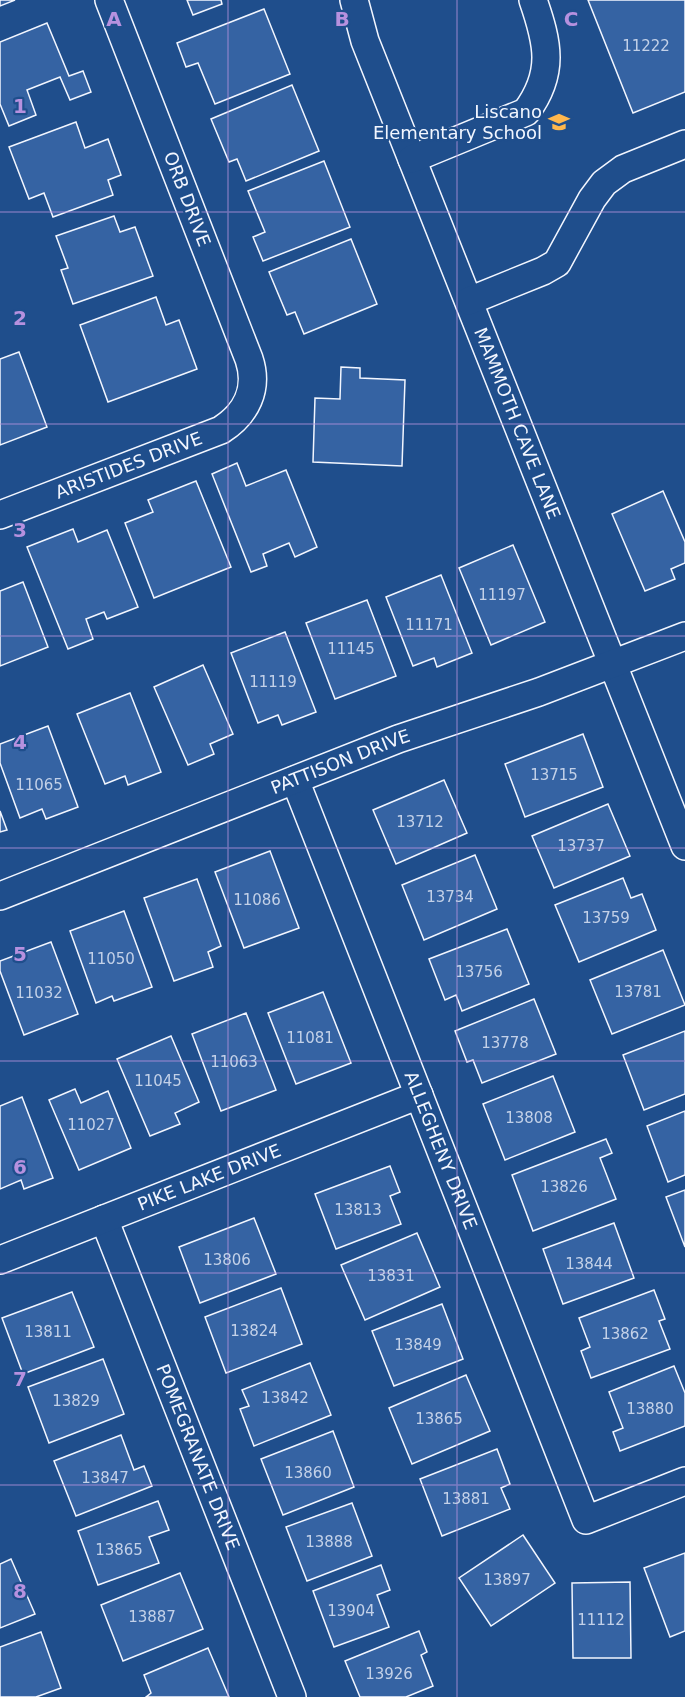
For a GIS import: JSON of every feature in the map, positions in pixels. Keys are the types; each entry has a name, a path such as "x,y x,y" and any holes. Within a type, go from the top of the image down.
{"street":[{"name":"ORB DRIVE","path":"109,0 249,359 253,378 249,401"},
{"name":"MAMMOTH CAVE LANE","path":"354,0 365,41 685,846"},
{"path":"412,159 526,112 537,96 544,77 547,52 543,28 533,0"},
{"path":"469,301 557,263 592,199 604,183 623,169 685,144"},
{"name":"ARISTIDES DRIVE","path":"0,516 221,429 237,418 249,401"},
{"name":"PATTISON DRIVE","path":"0,896 417,732 539,692 685,636"},
{"name":"ALLEGHENY DRIVE","path":"295,780 586,1520 685,1481"},
{"name":"PIKE LAKE DRIVE","path":"0,1260 419,1095"},
{"name":"POMEGRANATE DRIVE","path":"104,1219 292,1697"}],"building":[{"path":"0,0 15,0 0,6"},
{"path":"187,0 221,0 222,4 193,15"},
{"path":"588,0 685,0 685,92 633,113"},
{"path":"264,9 290,74 215,104 198,63 186,67 177,43"},
{"path":"47,23 69,76 83,71 91,92 70,100 60,77 27,90 36,115 9,126 0,104 0,42"},
{"path":"292,85 319,151 246,181 237,159 229,162 211,119"},
{"path":"76,122 85,148 108,139 121,175 108,180 113,195 53,217 44,193 29,199 9,147"},
{"path":"324,161 350,227 263,261 253,237 265,232 248,191"},
{"path":"114,216 120,232 135,227 153,276 73,304 61,270 68,268 56,236"},
{"path":"351,239 377,304 304,334 295,312 287,315 269,272"},
{"path":"156,297 166,325 179,320 197,369 108,402 80,325"},
{"path":"19,352 47,427 0,445 0,359"},
{"path":"341,367 360,368 360,378 405,380 402,466 313,462 315,398 340,399"},
{"path":"237,463 246,486 286,470 317,547 295,557 289,543 263,554 267,566 251,572 212,474"},
{"path":"196,481 231,567 154,598 125,523 153,512 148,500"},
{"path":"663,491 685,542 685,563 671,569 675,579 645,591 612,514"},
{"path":"73,529 78,542 107,530 138,607 107,619 104,612 86,619 93,639 68,649 27,547"},
{"path":"513,545 545,622 491,645 459,568"},
{"path":"441,575 472,653 437,667 434,658 413,666 386,597"},
{"path":"23,582 48,647 0,666 0,591"},
{"path":"367,600 396,676 335,699 306,623"},
{"path":"285,632 316,712 282,725 278,715 258,723 231,653"},
{"path":"203,665 233,734 210,744 214,754 188,765 154,687"},
{"path":"130,693 161,772 128,785 125,776 105,784 77,714"},
{"path":"48,726 78,807 46,819 42,809 20,818 0,763 0,744"},
{"path":"583,734 603,787 525,817 505,764"},
{"path":"444,780 467,833 396,864 373,810"},
{"path":"608,804 630,856 554,888 532,836"},
{"path":"0,811 7,830 0,832"},
{"path":"270,851 299,928 244,948 215,872"},
{"path":"475,855 497,909 424,940 402,885"},
{"path":"623,878 631,898 642,894 656,930 579,962 555,905"},
{"path":"197,879 221,946 208,952 213,967 174,981 144,898"},
{"path":"124,911 152,987 114,1001 112,996 96,1003 70,931"},
{"path":"507,929 529,984 462,1011 456,995 445,1000 429,959"},
{"path":"51,942 78,1014 24,1035 0,971 0,961"},
{"path":"663,950 685,1005 612,1034 590,980"},
{"path":"323,992 351,1063 296,1084 268,1013"},
{"path":"534,999 556,1054 482,1083 473,1060 467,1062 455,1031"},
{"path":"246,1013 276,1090 221,1111 192,1034"},
{"path":"685,1031 685,1094 644,1110 623,1055"},
{"path":"171,1036 199,1102 175,1113 180,1124 150,1136 117,1059"},
{"path":"553,1076 575,1132 505,1160 483,1104"},
{"path":"75,1089 81,1103 108,1091 131,1148 79,1170 49,1100"},
{"path":"22,1097 53,1178 24,1189 21,1180 0,1189 0,1106"},
{"path":"685,1111 685,1175 668,1182 647,1126"},
{"path":"606,1139 612,1153 600,1158 616,1199 533,1231 512,1175"},
{"path":"390,1166 400,1192 390,1196 401,1224 336,1249 315,1194"},
{"path":"685,1190 685,1247 666,1197"},
{"path":"254,1218 276,1274 200,1303 179,1247"},
{"path":"614,1223 634,1278 563,1304 543,1249"},
{"path":"417,1233 440,1287 365,1320 341,1265"},
{"path":"281,1288 302,1344 226,1373 205,1317"},
{"path":"654,1290 665,1319 659,1321 670,1349 591,1378 581,1351 590,1347 579,1318"},
{"path":"72,1292 94,1347 23,1374 2,1318"},
{"path":"442,1304 463,1359 394,1386 372,1331"},
{"path":"103,1359 124,1414 49,1443 28,1387"},
{"path":"310,1363 331,1415 254,1446 240,1409 249,1406 242,1390"},
{"path":"674,1366 685,1393 685,1426 620,1451 613,1432 623,1428 609,1392"},
{"path":"466,1375 490,1431 412,1464 389,1408"},
{"path":"333,1431 354,1487 283,1515 261,1459"},
{"path":"121,1435 134,1470 144,1466 152,1486 76,1516 54,1461"},
{"path":"497,1449 510,1484 501,1488 510,1509 442,1536 420,1479"},
{"path":"158,1501 169,1530 149,1537 159,1563 98,1585 78,1531"},
{"path":"352,1503 372,1556 307,1581 286,1527"},
{"path":"523,1535 555,1583 491,1626 459,1578"},
{"path":"685,1553 685,1631 670,1637 644,1568"},
{"path":"11,1559 35,1614 0,1628 0,1564"},
{"path":"381,1565 390,1590 377,1595 389,1627 334,1647 313,1591"},
{"path":"180,1573 203,1629 123,1661 101,1605"},
{"path":"630,1582 631,1658 573,1658 572,1583"},
{"path":"419,1631 427,1652 421,1655 433,1686 406,1697 360,1697 345,1661"},
{"path":"41,1632 61,1688 36,1697 0,1697 0,1647"},
{"path":"208,1648 229,1697 146,1697 151,1693 144,1675"}],"place":[{"name":"Liscano Elementary School","path":"559,122"}]}
